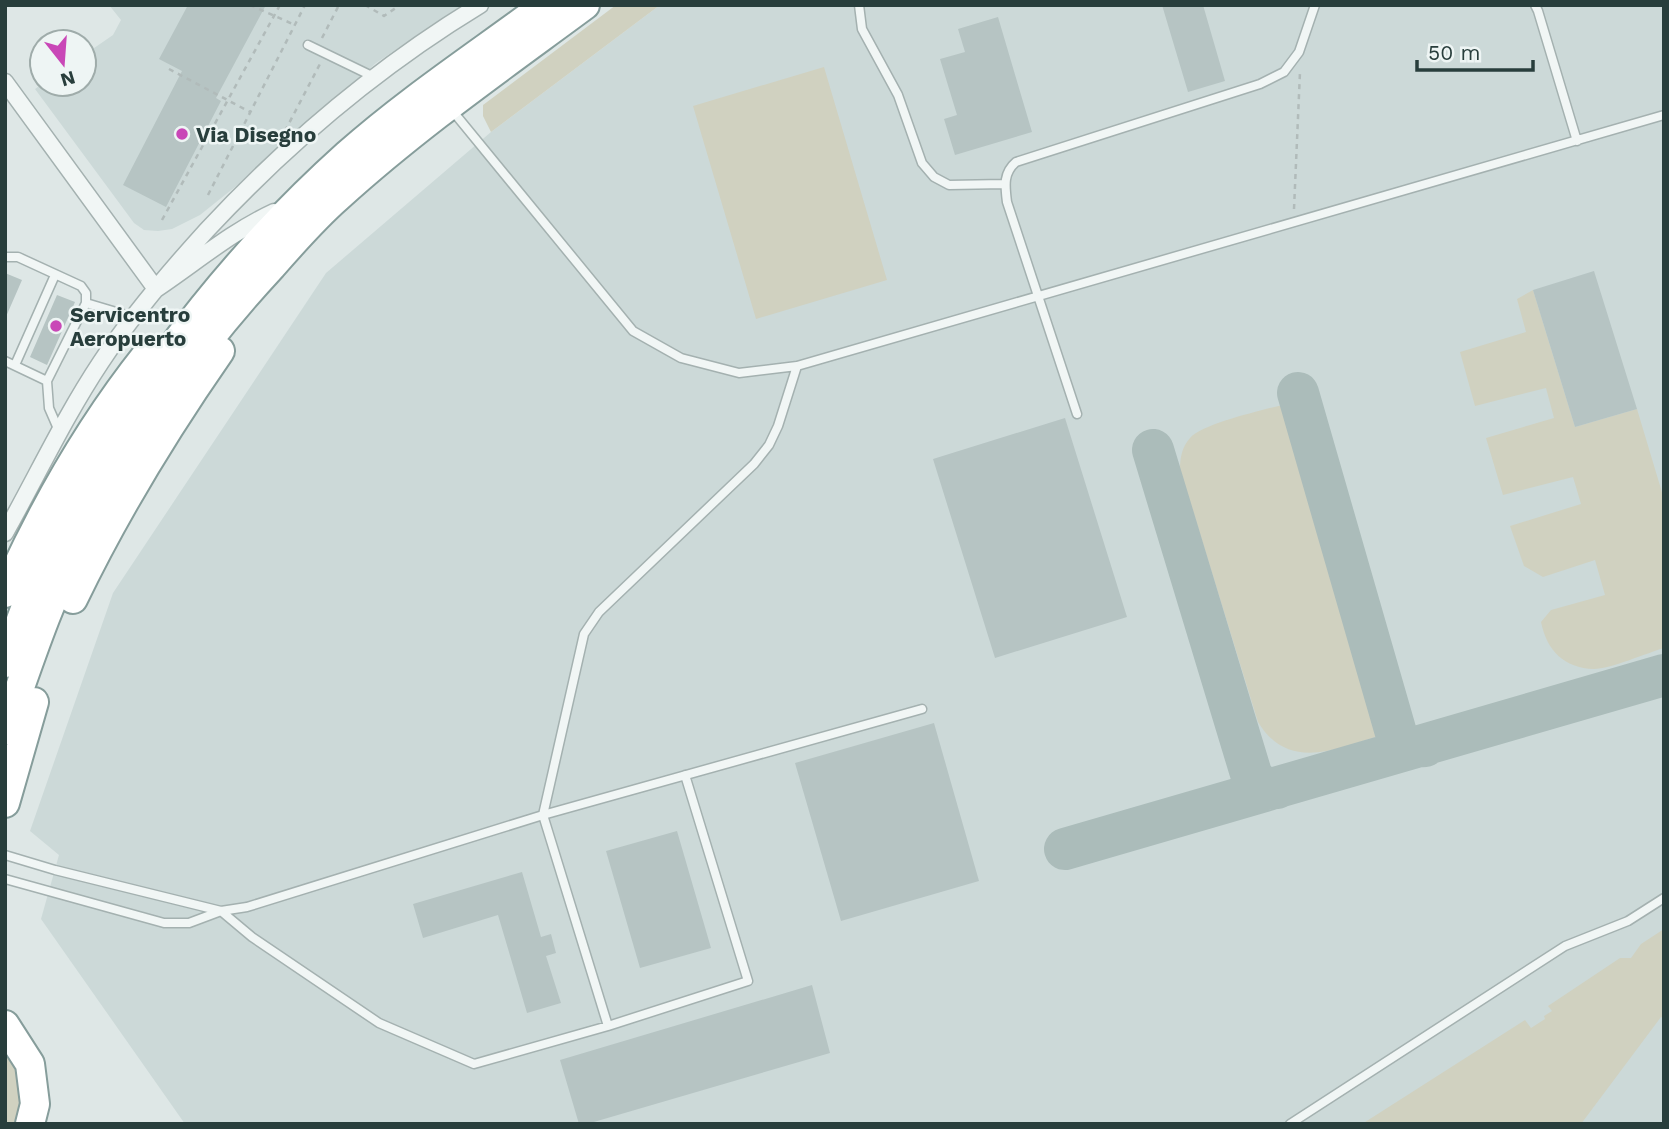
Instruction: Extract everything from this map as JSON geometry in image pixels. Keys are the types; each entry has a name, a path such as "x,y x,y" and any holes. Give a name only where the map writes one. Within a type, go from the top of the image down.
{"highway":[{"path":"5,663 36,583 97,462 153,374 224,281 304,196 348,155 412,102 545,5"},
{"path":"5,730 57,590 108,487 169,389 237,303 335,199 373,165 585,5"},
{"path":"5,593 24,549 71,460 114,396 217,271 274,212 304,196"},
{"path":"5,803 43,675 63,622 93,558 124,499 173,421 251,307 259,279"},
{"path":"6,1028 30,1064 36,1116"}],"street":[{"path":"5,533 59,431 100,363 132,317 156,289 248,187 300,138 373,77 436,32 480,5"},
{"path":"5,82 156,289"},
{"path":"156,289 245,226 274,212"}],"lane":[{"path":"859,5 862,29 898,95 922,163 934,177 948,185 1004,184"},
{"path":"1077,414 1007,202 1004,184 1009,168 1016,162 1260,84 1284,72 1299,52 1315,5"},
{"path":"1537,7 1577,141"},
{"path":"308,45 373,77"},
{"path":"449,106 633,331 681,358 739,373 797,366 1664,115"},
{"path":"5,257 18,257 81,286 86,293 86,303 47,381 49,408 59,431"},
{"path":"15,365 55,275"},
{"path":"86,303 132,317"},
{"path":"5,361 47,381"},
{"path":"608,1026 543,815 584,634 599,612 754,464 769,445 778,426 797,366"},
{"path":"5,879 164,923 189,923 220,911 247,907 543,815 922,709"},
{"path":"5,855 220,911 252,937 379,1023 474,1064 608,1026 748,981 685,775"},
{"path":"1290,1124 1565,946 1628,921 1664,898"}],"path":[{"path":"250,5 295,25"},
{"path":"162,220 280,5"},
{"path":"208,195 305,5"},
{"path":"322,38 339,5"},
{"path":"365,5 384,16 400,5"},
{"path":"279,141 321,62 317,59"},
{"path":"1293,60 1300,72 1294,221"},
{"path":"169,69 250,112"}],"shaded area":[{"name":"Via Disegno","path":"109,5 462,5 376,63 245,179 200,215 172,229 158,231 144,230 134,223 42,98 98,98 98,45 113,35 121,20"},
{"path":"660,5 1664,5 1664,1124 185,1124 41,919 59,855 30,831 113,593 326,273 491,132"}],"green space":[{"path":"616,5 660,5 491,132 483,116 483,105"},
{"path":"824,67 887,280 756,319 693,106"},
{"path":"1533,290 1575,427 1637,409 1664,499 1664,648 1601,668 1583,668 1558,656 1548,641 1541,622 1551,610 1605,595 1595,560 1543,577 1524,566 1510,526 1581,504 1573,477 1503,495 1486,438 1554,418 1546,388 1475,406 1460,352 1526,332 1517,299"},
{"path":"1286,404 1382,735 1348,746 1315,752 1299,752 1284,747 1270,738 1258,722 1180,469 1185,445 1197,432"},
{"path":"1664,929 1664,1019 1661,1017 1581,1124 1362,1124 1525,1020 1531,1028 1545,1019 1544,1016 1552,1011 1548,1006 1620,958 1631,958 1641,944"},
{"path":"5,1044 22,1082 18,1124 5,1124"}],"building":[{"path":"188,5 266,5 216,98 221,101 166,207 123,185 182,71 159,59"},
{"path":"1162,5 1203,5 1225,81 1188,92"},
{"path":"998,17 1032,132 955,155 944,119 957,115 940,59 965,52 958,29"},
{"path":"1594,271 1637,409 1575,427 1533,290"},
{"path":"5,273 22,280 5,319"},
{"path":"57,295 75,302 47,365 30,357"},
{"path":"1065,418 1127,617 995,658 933,459"},
{"path":"934,723 979,881 841,921 795,763"},
{"path":"677,831 711,948 640,968 606,851"},
{"path":"522,872 541,937 551,934 556,953 546,956 561,1003 527,1013 498,915 423,938 413,904"},
{"path":"812,985 830,1053 587,1124 579,1124 560,1060"}],"taxiway":[{"path":"1298,393 1396,733 1401,741 1408,745 1425,746"},
{"path":"1153,450 1252,777 1264,789 1277,788"},
{"path":"1065,849 1664,675"}],"place":[{"name":"Via Disegno","path":"182,134"},
{"name":"Servicentro Aeropuerto","path":"56,326"}]}
